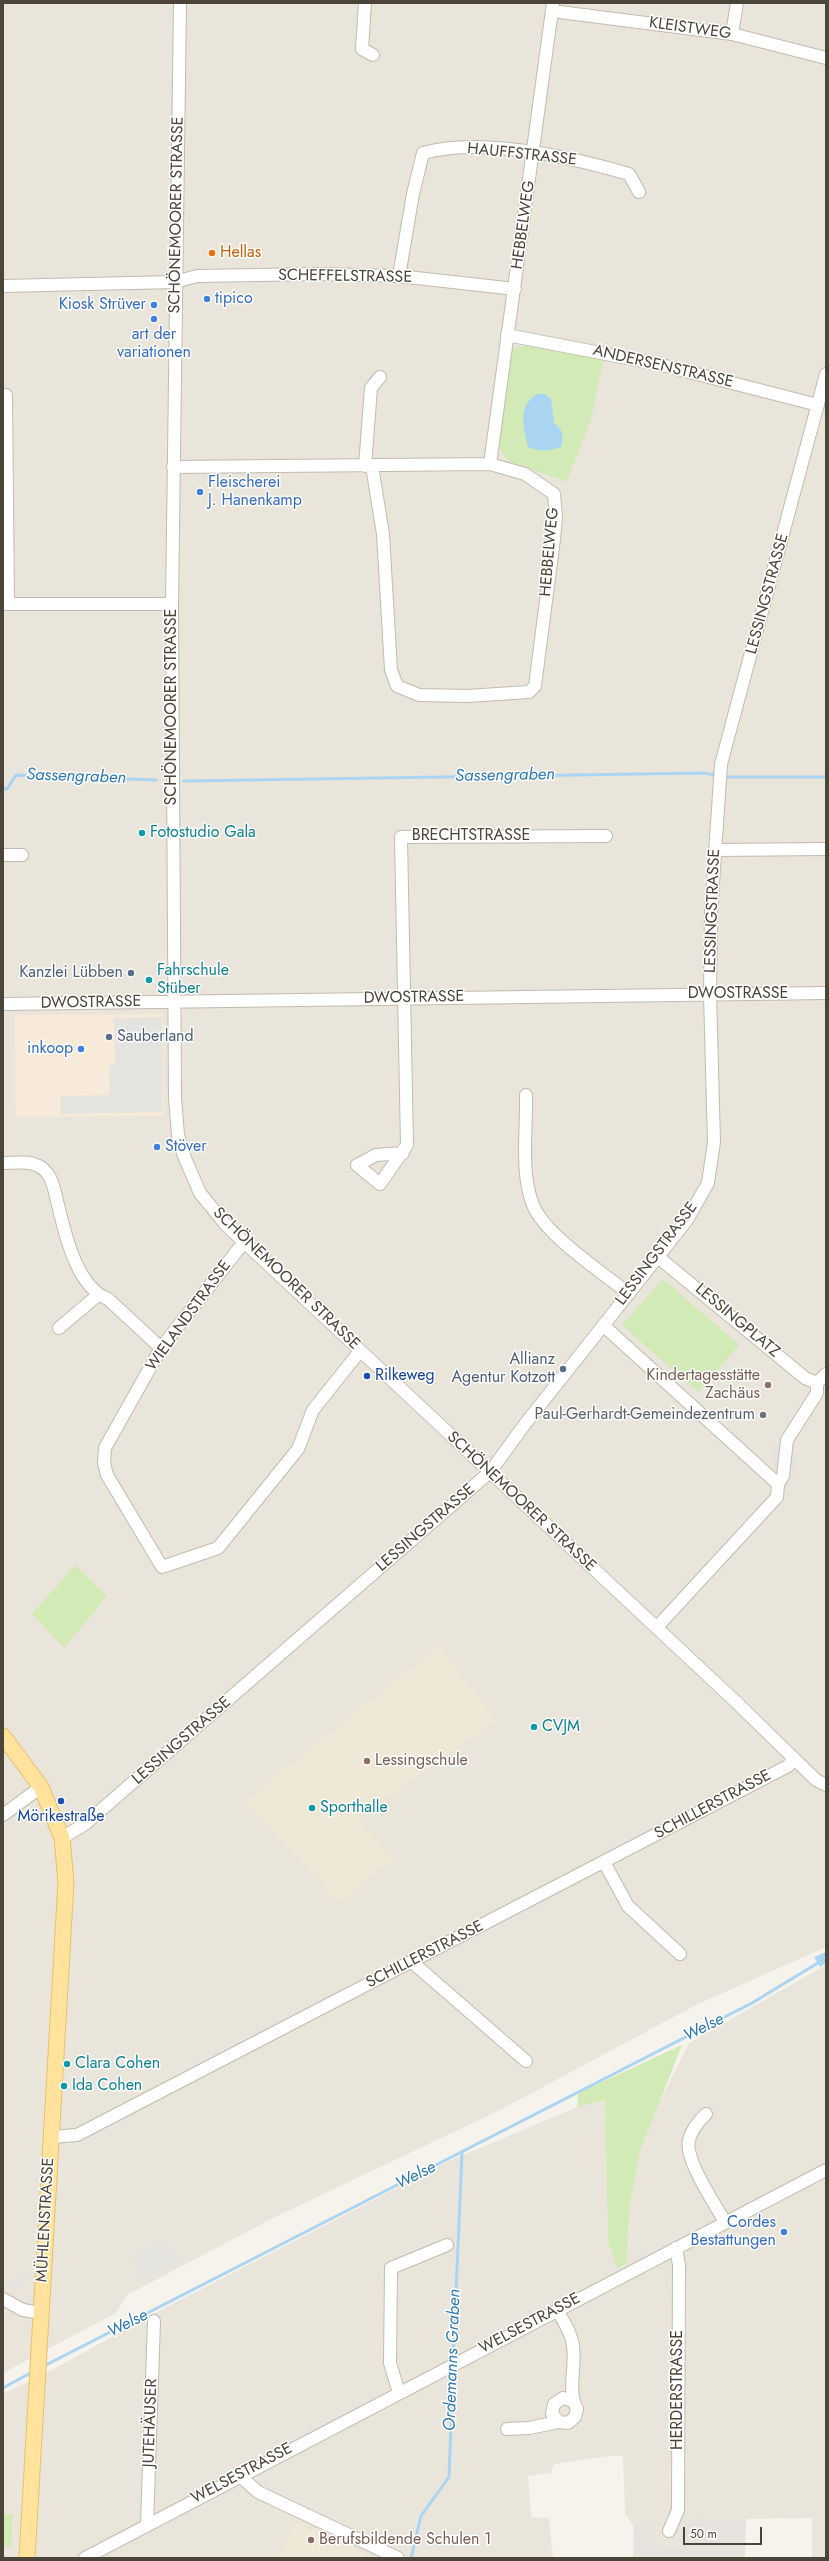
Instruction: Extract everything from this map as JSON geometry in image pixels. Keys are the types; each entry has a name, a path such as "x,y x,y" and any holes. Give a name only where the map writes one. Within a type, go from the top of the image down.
{"main road":[{"name":"MÜHLENSTRASSE","path":"3,1736 41,1787 62,1838 66,1882 27,2558"}],"street":[{"name":"SCHÖNEMOORER STRASSE","path":"180,3 175,282 172,604 176,1115 184,1156 200,1193 226,1225 656,1627 816,1780 826,1785"},
{"path":"364,3 362,49 373,55"},
{"path":"732,34 737,3"},
{"name":"KLEISTWEG","path":"552,7 732,34 826,58"},
{"name":"HEBBELWEG","path":"369,466 383,534 391,670 397,686 419,695 467,696 529,692 535,686 554,539 556,517 554,494 524,474 490,464 507,335 534,153 552,7"},
{"name":"HAUFFSTRASSE","path":"399,276 413,194 423,153 440,149 482,148 534,153 583,161 629,174 639,192"},
{"name":"SCHEFFELSTRASSE","path":"3,286 175,282 197,276 316,274 399,276 515,289"},
{"name":"ANDERSENSTRASSE","path":"507,335 658,364 818,405"},
{"name":"LESSINGSTRASSE","path":"62,1838 85,1824 490,1472 525,1424 687,1220 708,1182 714,1142 710,994 711,913 721,764 826,374"},
{"path":"369,466 371,388 380,377"},
{"path":"6,395 6,604 172,604"},
{"path":"173,467 490,464"},
{"name":"BRECHTSTRASSE","path":"405,999 401,837 606,836"},
{"path":"716,850 826,849"},
{"path":"3,855 22,855"},
{"name":"DWOSTRASSE","path":"3,1004 826,993"},
{"path":"403,1153 407,1145 405,999"},
{"path":"526,1096 527,1176 533,1205 545,1226 629,1294"},
{"path":"3,1163 27,1163 41,1167 51,1178 63,1226 81,1272 98,1295 108,1299 161,1348"},
{"name":"WIELANDSTRASSE","path":"244,1242 161,1348 105,1448 104,1463 107,1474 162,1567 218,1548 298,1449 313,1410 360,1351"},
{"name":"LESSINGPLATZ","path":"658,1257 805,1378 822,1379"},
{"path":"60,1328 98,1295"},
{"path":"604,1326 778,1484"},
{"path":"656,1627 777,1497 778,1484 783,1476 787,1440 817,1393 822,1379"},
{"name":"SCHILLERSTRASSE","path":"52,2137 77,2136 788,1766 794,1759"},
{"path":"3,1815 41,1787"},
{"path":"604,1862 628,1906 680,1954"},
{"path":"412,1962 526,2062"},
{"path":"706,2114 696,2125 688,2140 690,2156 725,2222"},
{"name":"WELSESTRASSE","path":"85,2558 239,2475 447,2369 826,2170"},
{"path":"399,2393 390,2363 391,2268 446,2245"},
{"name":"HERDERSTRASSE","path":"669,2531 678,2510 679,2265 676,2248"},
{"path":"3,2299 23,2310 41,2313"},
{"path":"507,2429 529,2428 559,2422 568,2423 575,2418 577,2409 573,2401 575,2362 572,2340 557,2310"},
{"name":"JUTEHÄUSER","path":"147,2525 154,2321"},
{"path":"559,2422 552,2414 554,2404 563,2398 573,2401"},
{"path":"239,2475 258,2492 398,2558"}],"shaded area":[{"path":"3,3 826,3 826,1947 696,2005 500,2110 275,2217 127,2295 116,2313 3,2373"},
{"path":"163,1014 164,1116 16,1117 15,1015"},
{"path":"162,1017 163,1112 61,1114 61,1096 110,1095 109,1065 115,1065 114,1018"},
{"path":"773,1444 782,1450 780,1470 771,1462"},
{"path":"798,1453 795,1477 786,1479 789,1454"},
{"name":"Lessingschule","path":"439,1646 496,1721 357,1819 394,1857 340,1903 245,1801"},
{"path":"826,1965 826,2558 812,2558 812,2518 683,2520 681,2546 654,2545 639,2522 634,2527 625,2514 623,2456 610,2456 554,2464 551,2473 528,2476 531,2517 549,2518 553,2558 3,2558 3,2394 50,2371 155,2313 449,2161 577,2107 605,2100 608,2242 626,2264 630,2205 640,2151 655,2111 689,2043"},
{"path":"162,2242 181,2259 143,2278 132,2257"},
{"path":"26,2269 25,2282 15,2291 9,2284"},
{"path":"746,2519 745,2558 633,2558 634,2527 638,2522 654,2521 654,2545 681,2546 683,2520"},
{"name":"Berufsbildende Schulen 1","path":"295,2522 374,2558 278,2558"}],"green space":[{"path":"520,346 550,347 604,358 591,419 567,482 508,461 499,448 512,350"},
{"path":"663,1279 739,1345 698,1392 622,1325"},
{"path":"75,1565 107,1596 64,1648 32,1614"},
{"path":"682,2045 640,2151 630,2205 626,2264 617,2268 608,2242 605,2100 577,2107 578,2093"},
{"path":"3,2514 13,2514 11,2547 3,2545"}],"water":[{"path":"537,394 545,394 551,399 554,423 562,434 561,447 536,450 528,447 524,425 524,411 531,399"},
{"path":"826,1952 826,1963 820,1967 814,1957"}],"waterway":[{"name":"Sassengraben","path":"184,781 703,773 716,775"},
{"name":"Sassengraben","path":"3,789 7,789 16,775 156,780"},
{"name":"Sassengraben","path":"724,777 826,777"},
{"name":"Welse","path":"42,2367 752,2003 826,1958"},
{"name":"Ordemanns Graben","path":"453,2362 462,2153"},
{"name":"Ordemanns Graben","path":"411,2558 421,2516 449,2477 453,2370"},
{"name":"Welse","path":"3,2388 34,2371"}],"place":[{"name":"Hellas","path":"212,253"},
{"name":"tipico","path":"207,299"},
{"name":"Kiosk Strüver","path":"154,305"},
{"name":"art der variationen","path":"154,319"},
{"name":"Fleischerei J. Hanenkamp","path":"200,492"},
{"name":"Fotostudio Gala","path":"142,833"},
{"name":"Kanzlei Lübben","path":"131,973"},
{"name":"Fahrschule Stüber","path":"149,980"},
{"name":"Sauberland","path":"109,1037"},
{"name":"inkoop","path":"81,1049"},
{"name":"Stöver","path":"157,1147"},
{"name":"Allianz Agentur Kotzott","path":"563,1369"},
{"name":"Rilkeweg","path":"367,1376"},
{"name":"Kindertagesstätte Zachäus","path":"768,1385"},
{"name":"Paul-Gerhardt-Gemeindezentrum","path":"763,1415"},
{"name":"CVJM","path":"534,1727"},
{"name":"Lessingschule","path":"367,1761"},
{"name":"Mörikestraße","path":"61,1801"},
{"name":"Sporthalle","path":"312,1808"},
{"name":"Clara Cohen","path":"67,2064"},
{"name":"Ida Cohen","path":"64,2086"},
{"name":"Cordes Bestattungen","path":"784,2232"},
{"name":"Berufsbildende Schulen 1","path":"311,2540"}]}
